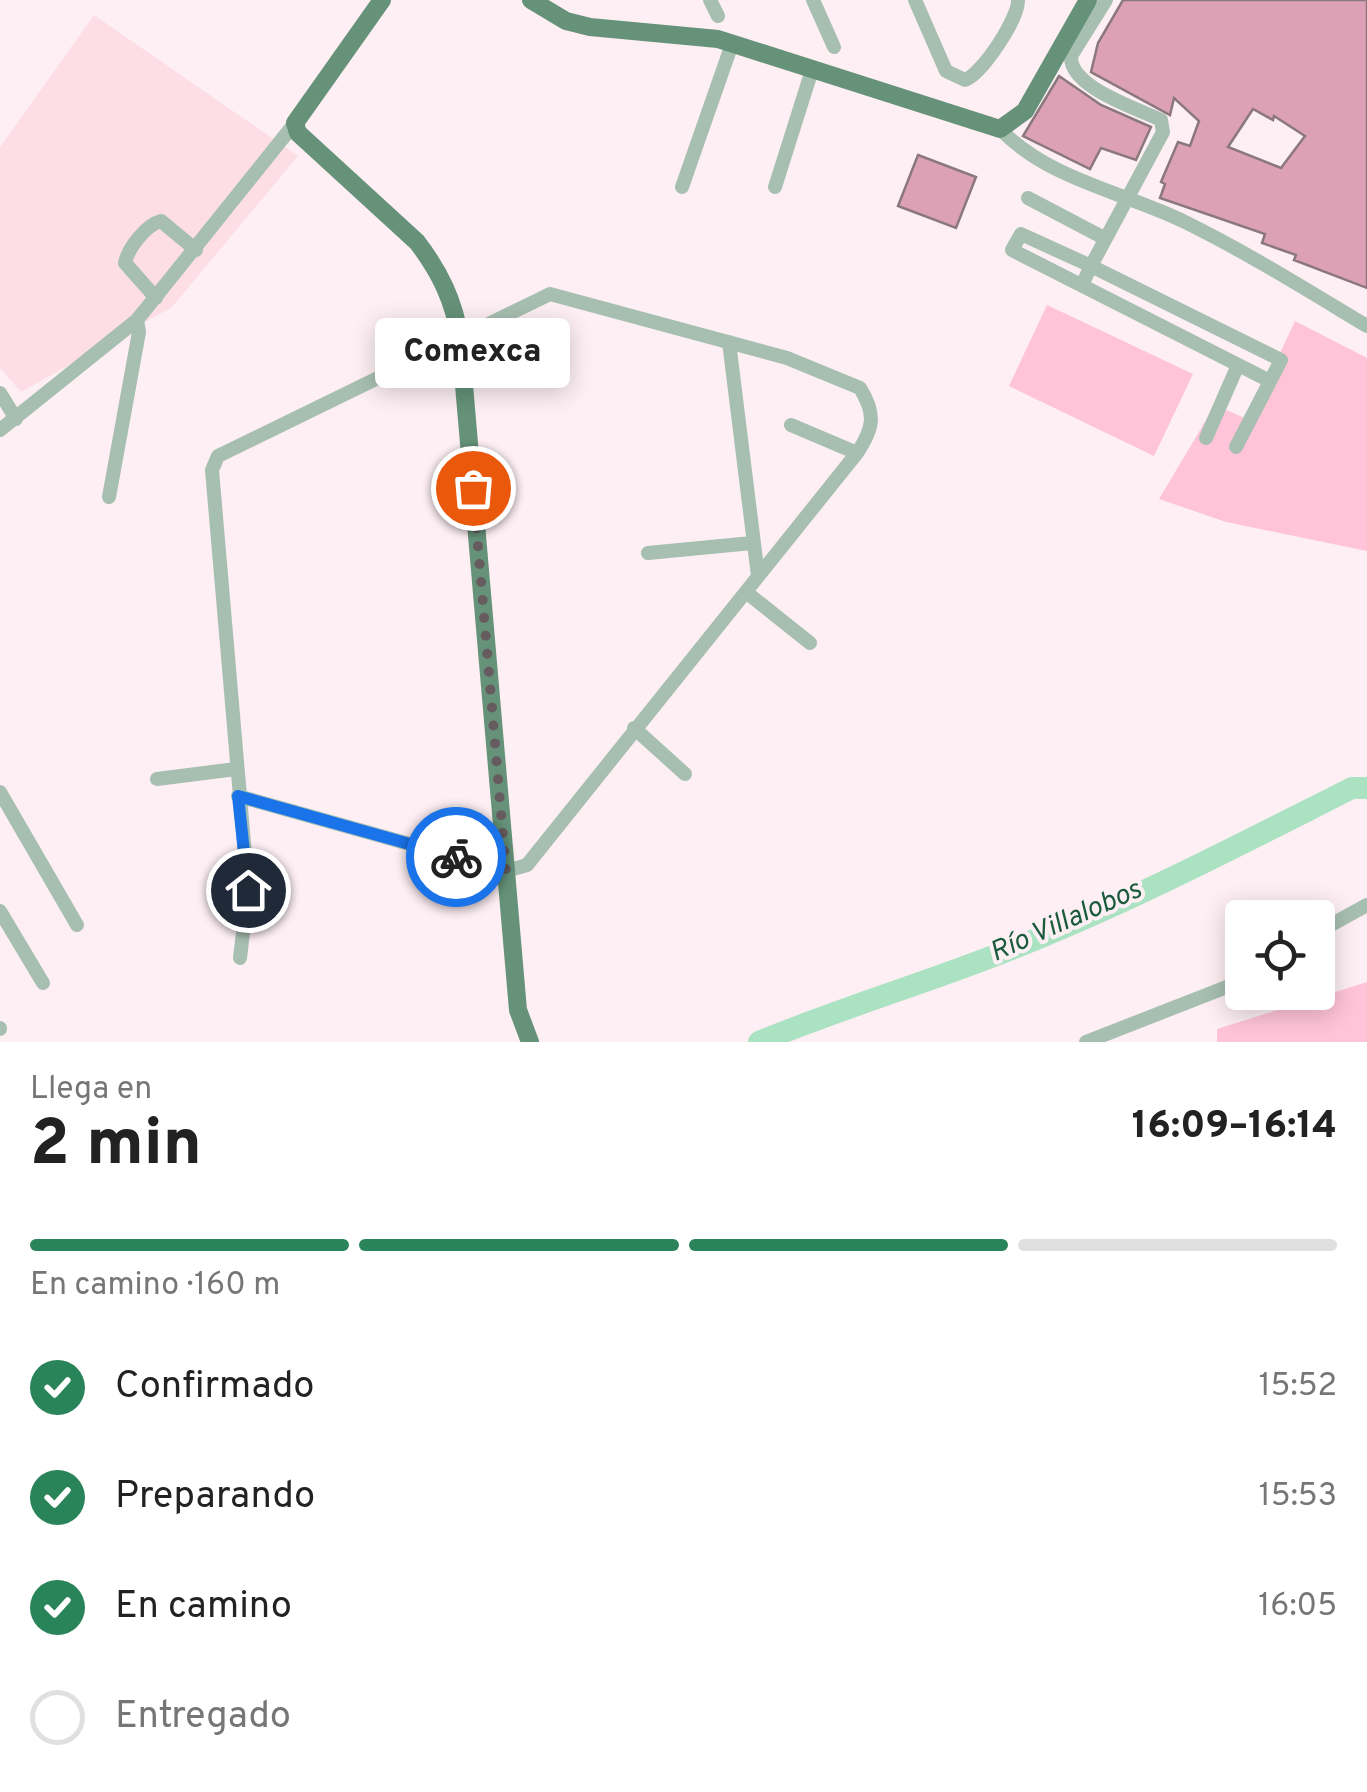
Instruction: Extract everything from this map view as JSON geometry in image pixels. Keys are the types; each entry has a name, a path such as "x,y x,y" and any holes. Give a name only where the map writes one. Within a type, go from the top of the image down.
{"main road":[{"path":"382,0 295,123 298,133 417,242 432,262 454,307 460,339 518,1010 530,1042"},
{"path":"531,0 566,21 732,44 1000,129 1025,111 1088,0"}],"street":[{"path":"710,0 718,16"},
{"path":"813,0 834,47"},
{"path":"915,0 946,71 965,80 980,69 1017,13 1018,0"},
{"path":"1082,286 1164,124 1082,82 1071,66 1072,56 1106,0"},
{"path":"682,187 732,44"},
{"path":"775,187 812,70"},
{"path":"0,430 138,320 295,123"},
{"path":"1000,129 1018,149 1124,200 1180,220 1367,326"},
{"path":"1028,198 1104,238"},
{"path":"156,298 125,263 150,226 161,221 196,250"},
{"path":"1236,448 1281,360 1021,234 1012,246 1014,252 1270,381"},
{"path":"238,796 506,871 527,865 870,435 874,416 860,388 787,358 550,294 218,456 213,463 238,796 248,890 240,958"},
{"path":"109,498 138,320"},
{"path":"1196,344 1205,324"},
{"path":"729,342 758,576"},
{"path":"1206,438 1238,365"},
{"path":"0,393 16,419"},
{"path":"791,425 857,453"},
{"path":"648,553 752,543"},
{"path":"746,592 810,643"},
{"path":"634,728 685,774"},
{"path":"158,780 236,768"},
{"path":"0,792 77,925"},
{"path":"1335,923 1367,905"},
{"path":"0,910 44,983"},
{"path":"1086,1042 1225,988"}],"shaded area":[{"path":"94,15 298,156 172,307 21,392 0,368 0,147"},
{"path":"1047,305 1193,374 1154,456 1009,386"},
{"path":"1295,321 1367,358 1367,551 1226,522 1159,499 1215,405 1249,420"},
{"path":"1367,982 1367,1042 1217,1042 1217,1029 1278,1010 1335,1010 1335,992"}],"building":[{"path":"1123,0 1367,0 1367,288 1294,260 1296,255 1262,243 1265,234 1160,198 1165,184 1161,182 1178,142 1190,146 1199,121 1174,98 1170,115 1091,72 1098,43","holes":["1253,109 1273,120 1274,116 1305,136 1281,168 1228,147"]},
{"path":"1059,76 1101,105 1151,127 1136,160 1101,148 1090,169 1023,136"},
{"path":"918,155 976,177 956,228 898,206"}],"waterway":[{"name":"Río Villalobos","path":"759,1042 1053,932 1352,788 1367,788"}],"way so far":[{"path":"456,857 506,871 473,488"}],"place":[{"name":"Comexca","path":"473,488"}],"route":[{"path":"248,890 238,796 456,857"}]}
